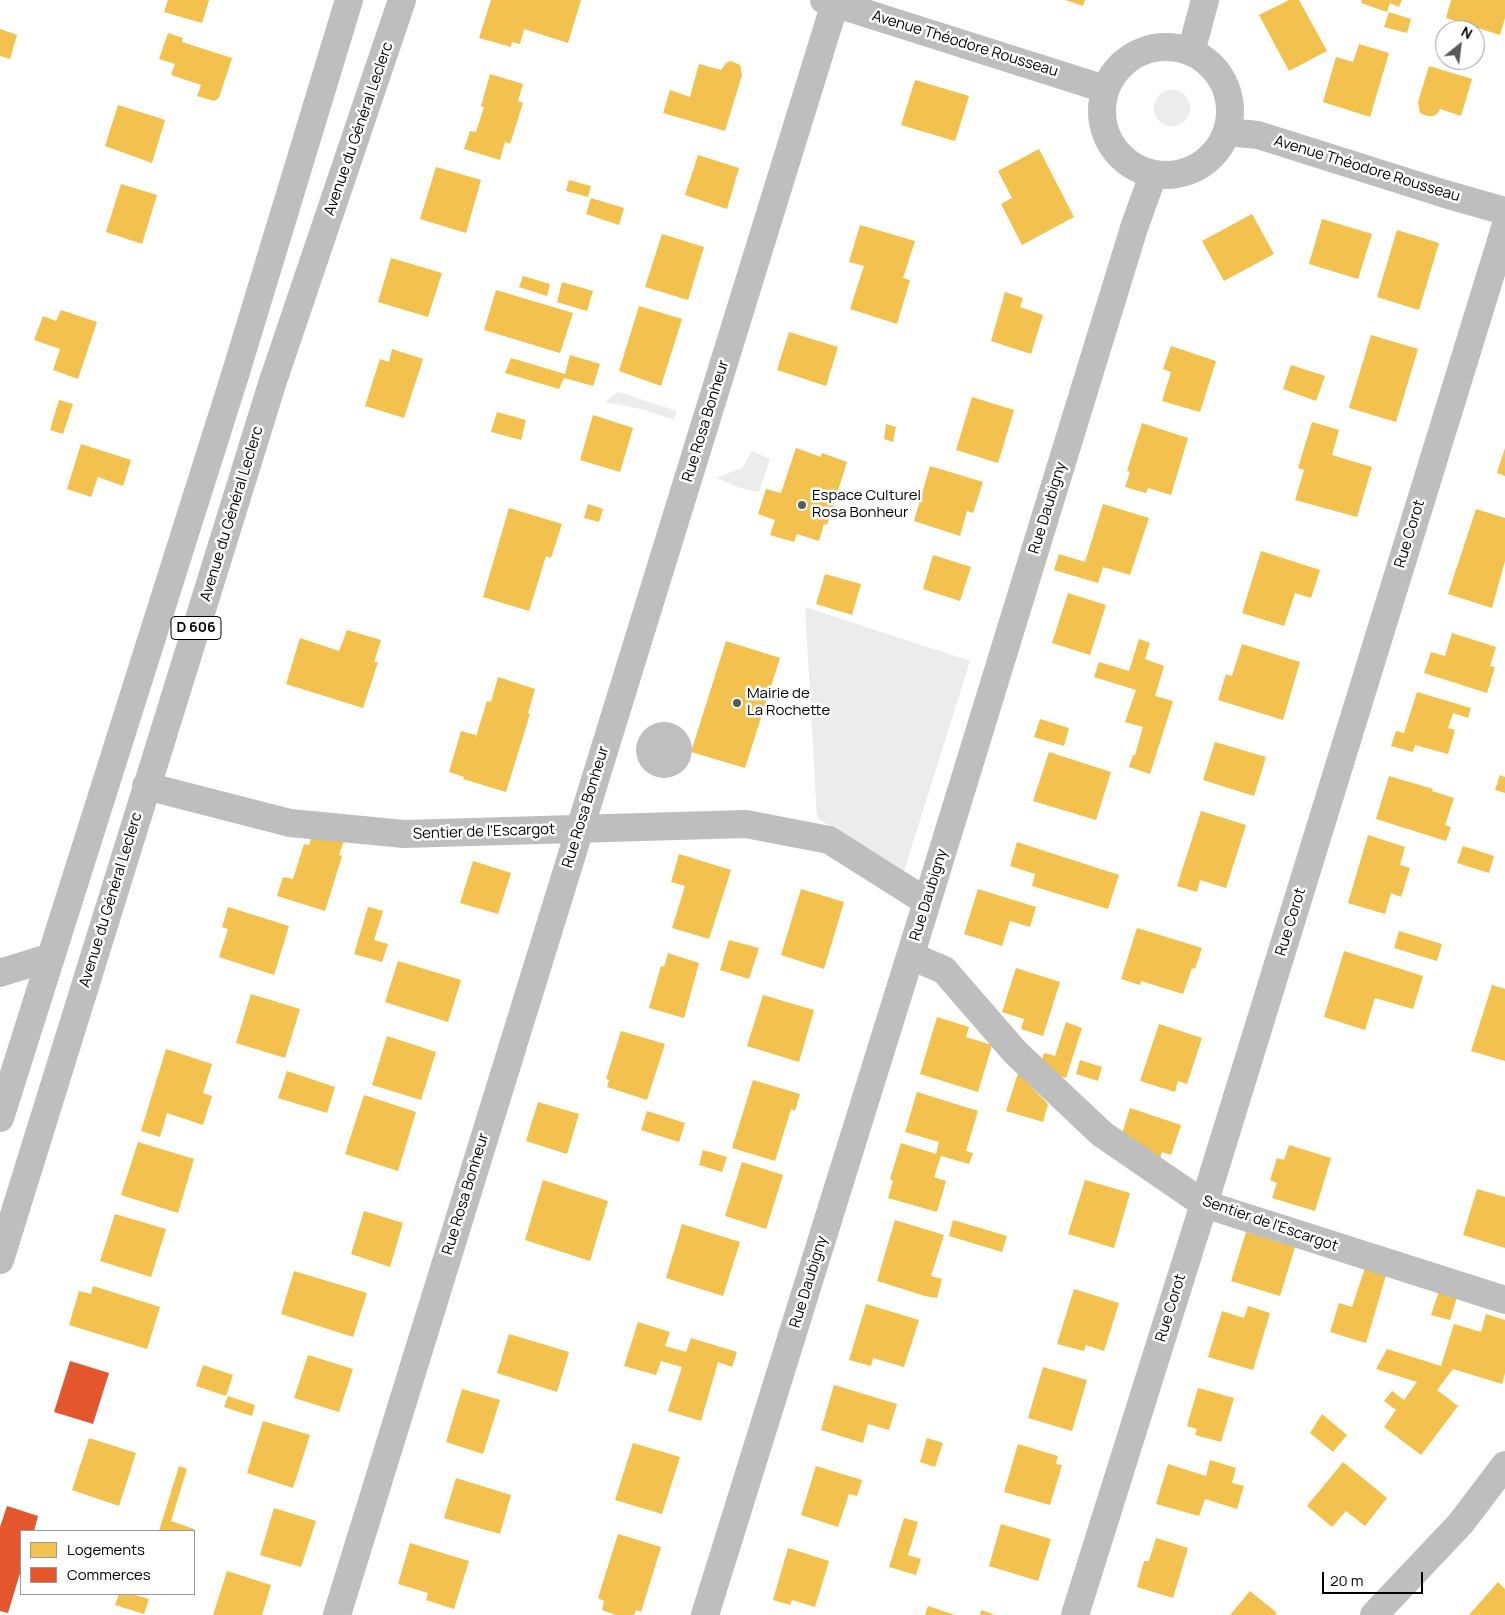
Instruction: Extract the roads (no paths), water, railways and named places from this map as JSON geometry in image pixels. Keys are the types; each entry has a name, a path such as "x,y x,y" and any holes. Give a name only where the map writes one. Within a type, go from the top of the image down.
{"street":[{"name":"D 606","path":"0,1118 236,372 349,0"},
{"name":"Avenue du Général Leclerc","path":"0,1260 272,384 402,0"},
{"path":"1192,52 1206,0"},
{"name":"Avenue Théodore Rousseau","path":"831,1 1105,89"},
{"name":"Rue Rosa Bonheur","path":"337,1615 831,1"},
{"path":"1171,47 1192,52 1208,62 1221,76 1228,94 1231,113 1227,132 1219,149 1206,162 1181,174 1172,176 1153,175 1133,166 1116,152 1105,133 1101,111 1105,89 1116,71 1131,57 1150,48 1171,47"},
{"name":"Avenue Théodore Rousseau","path":"1227,132 1258,135 1505,211"},
{"name":"Rue Daubigny","path":"705,1615 911,956 1134,228 1153,175"},
{"name":"Rue Corot","path":"1075,1615 1204,1204 1505,228"},
{"name":"Sentier de l'Escargot","path":"146,786 290,823 404,834 746,824 829,840 927,902"},
{"name":"Sentier de l'Escargot","path":"911,956 944,970 1015,1052 1102,1134 1204,1204 1505,1300"},
{"path":"0,973 51,957"},
{"path":"1374,1615 1461,1522 1505,1466"}],"place":[{"name":"Espace Culturel Rosa Bonheur","path":"802,505"},
{"name":"Mairie de La Rochette","path":"737,703"}]}
